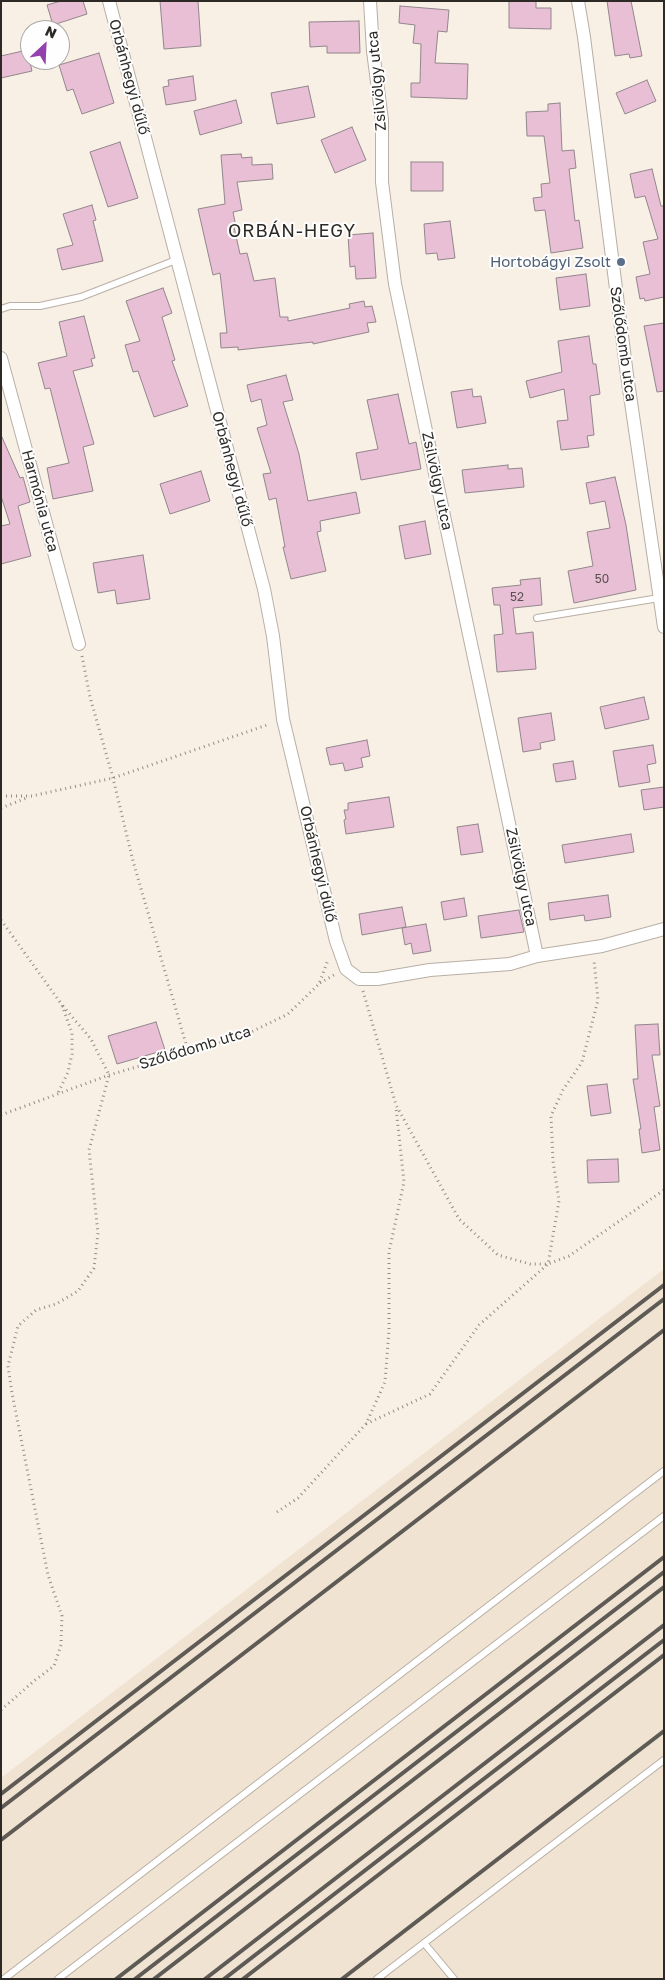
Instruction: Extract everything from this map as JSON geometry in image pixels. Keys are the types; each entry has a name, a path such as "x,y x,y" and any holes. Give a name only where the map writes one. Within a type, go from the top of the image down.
{"street":[{"name":"Orbánhegyi dűlő","path":"109,1 264,589 273,636 283,719 336,940"},
{"name":"Zsilvölgy utca","path":"370,1 382,120 382,182 395,284 537,956"},
{"name":"Szőlődomb utca","path":"578,1 627,375 664,627"},
{"name":"Harmónia utca","path":"1,358 80,644"},
{"path":"336,940 346,969 360,979 377,979 430,970 510,964 537,956 592,948 664,929"}],"lane":[{"path":"1,310 10,306 40,306 82,297 176,260"},
{"path":"536,618 660,598"},
{"path":"4,1979 664,1471"},
{"path":"58,1979 664,1516"},
{"path":"377,1979 664,1760"},
{"path":"424,1943 454,1979"}],"path":[{"path":"80,644 90,697 113,778 133,861 188,1051"},
{"path":"1,808 32,796 113,778 283,719"},
{"path":"1,796 32,796"},
{"path":"1,920 62,1005 91,1039 109,1075 89,1150 98,1233 94,1268 78,1291 56,1304 36,1310 18,1326 8,1366 48,1575 62,1616 62,1646 54,1666 1,1710"},
{"name":"Szőlődomb utca","path":"1,1115 109,1075 245,1035 288,1014 319,984 336,940"},
{"path":"548,1264 559,1201 553,1160 551,1116 563,1090 582,1062 598,1000 592,948"},
{"path":"277,1512 298,1498 366,1424 384,1382 389,1330 388,1252 404,1182 396,1105 360,979"},
{"path":"58,1095 68,1072 72,1054 72,1033 62,1005"},
{"path":"396,1105 459,1219 498,1255 530,1264 548,1264"},
{"path":"366,1424 430,1394 479,1325 548,1264 569,1256 664,1190"}],"shaded area":[{"path":"664,1269 664,1979 1,1979 1,1778"}],"building":[{"path":"61,1 83,1 87,14 68,20 52,20 47,5"},
{"path":"160,1 198,1 201,46 164,49"},
{"path":"509,1 536,1 536,8 551,8 551,29 509,28"},
{"path":"607,1 631,1 642,56 630,58 629,54 615,56"},
{"path":"400,6 449,10 447,32 438,31 435,63 468,64 467,99 411,97 411,83 420,83 421,44 413,43 415,25 399,23"},
{"path":"359,21 360,53 327,53 327,46 310,47 309,22"},
{"path":"20,52 20,70 32,71 1,78 1,56"},
{"path":"99,53 114,103 82,114 73,89 67,91 61,70 70,70 70,62"},
{"path":"193,76 196,100 166,105 163,87 169,86 168,80"},
{"path":"647,80 656,101 625,114 616,93"},
{"path":"308,86 315,117 277,124 271,93"},
{"path":"236,100 242,123 200,135 194,111"},
{"path":"560,103 562,151 574,150 576,168 569,169 575,221 579,220 583,248 551,253 545,210 535,211 533,198 542,197 541,184 550,183 544,136 527,136 526,112 548,111 548,104"},
{"path":"352,127 366,160 335,173 321,140"},
{"path":"120,142 138,198 108,207 90,152"},
{"path":"241,154 242,158 252,157 252,165 272,164 273,179 237,182 242,210 233,212 236,227 234,227 240,254 247,253 254,281 275,278 280,317 288,317 288,321 350,308 349,304 364,301 365,307 372,306 376,322 367,323 369,332 313,344 313,342 238,350 238,347 221,348 220,333 227,333 220,273 213,275 198,209 225,204 221,155"},
{"path":"411,162 443,162 443,191 411,191"},
{"path":"652,169 661,206 664,206 664,297 645,301 644,298 640,299 636,277 650,274 643,242 658,239 645,196 635,198 630,174"},
{"path":"92,205 96,220 93,221 103,261 62,270 57,249 73,245 63,214"},
{"path":"450,221 455,258 438,260 437,253 426,254 424,224"},
{"path":"373,233 376,278 356,279 355,266 350,267 348,235"},
{"path":"586,274 590,306 560,310 556,278"},
{"path":"163,288 172,313 162,317 175,360 172,361 188,406 154,417 138,371 133,372 125,345 140,341 126,301"},
{"path":"84,316 95,358 91,359 93,366 73,371 94,444 83,447 93,491 53,499 47,468 69,463 50,388 45,389 38,363 67,356 59,322"},
{"path":"664,323 664,391 657,392 644,326"},
{"path":"589,336 593,364 596,364 600,394 590,396 594,435 587,436 589,447 561,450 557,421 568,420 564,389 530,398 526,381 562,372 558,341"},
{"path":"286,375 293,400 283,402 299,454 308,501 356,492 360,513 320,521 321,531 317,532 326,571 291,579 283,547 285,547 276,498 269,500 263,474 271,473 257,428 267,425 261,399 251,402 247,385"},
{"path":"472,389 473,397 481,396 486,423 457,428 451,392"},
{"path":"398,394 409,444 416,442 421,469 361,480 356,453 378,449 367,400"},
{"path":"1,435 20,478 23,477 30,502 18,506 31,556 1,564 1,526 10,524 1,496"},
{"path":"508,465 508,469 522,468 524,487 465,493 462,470"},
{"path":"201,471 210,501 170,514 160,484"},
{"path":"615,477 626,525 636,590 574,603 568,571 593,566 587,532 610,528 605,501 590,504 586,483"},
{"path":"425,521 431,554 405,559 399,526"},
{"path":"143,555 150,599 117,604 115,590 98,593 93,563"},
{"path":"540,578 542,605 513,608 516,634 533,632 536,669 497,672 494,635 503,634 500,605 494,605 492,588 521,585 520,580"},
{"path":"644,697 649,719 605,729 600,707"},
{"path":"551,713 555,740 540,743 541,749 523,752 518,718"},
{"path":"367,740 370,756 361,758 363,767 345,771 343,763 330,765 326,748"},
{"path":"653,745 656,763 647,765 650,782 619,787 613,751"},
{"path":"573,761 576,779 556,782 553,764"},
{"path":"664,787 664,807 644,810 641,790"},
{"path":"389,797 394,827 346,834 344,810 348,810 348,803"},
{"path":"478,824 483,852 461,855 457,827"},
{"path":"631,834 634,852 565,863 562,845"},
{"path":"608,895 611,917 585,921 584,915 550,920 548,903"},
{"path":"464,898 467,916 444,920 441,902"},
{"path":"402,907 406,927 362,935 359,914"},
{"path":"519,910 524,932 481,938 478,916"},
{"path":"426,924 431,951 413,954 411,943 405,945 402,928"},
{"path":"156,1022 165,1050 117,1064 108,1036"},
{"path":"658,1024 660,1055 652,1055 660,1106 654,1107 660,1150 642,1153 639,1129 641,1129 633,1079 638,1079 635,1025"},
{"path":"607,1084 611,1113 591,1116 587,1086"},
{"path":"618,1159 619,1182 588,1183 587,1160"}],"railway":[{"path":"1,1794 664,1285"},
{"path":"1,1808 664,1299"},
{"path":"1,1840 664,1330"},
{"path":"116,1979 664,1557"},
{"path":"135,1979 664,1572"},
{"path":"154,1979 664,1587"},
{"path":"205,1979 664,1625"},
{"path":"224,1979 664,1640"},
{"path":"243,1979 664,1655"},
{"path":"342,1979 664,1731"}],"place":[{"name":"Hortobágyi Zsolt","path":"621,262"}],"district":[{"name":"ORBÁN-HEGY","path":"292,231"}]}
